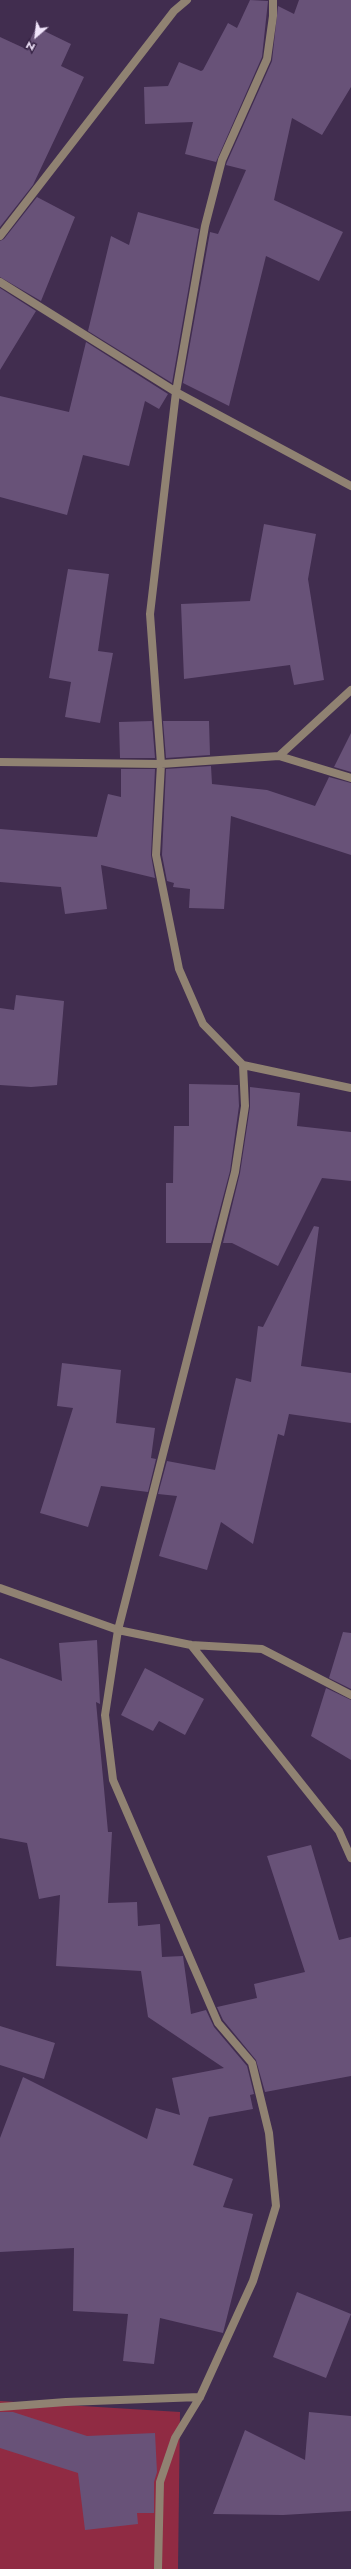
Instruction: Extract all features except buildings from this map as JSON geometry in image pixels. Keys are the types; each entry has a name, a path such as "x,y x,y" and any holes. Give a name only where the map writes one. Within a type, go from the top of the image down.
{"street":[{"path":"0,236 174,11 187,0"},
{"path":"273,0 273,16 267,59 222,160 205,226 176,392 150,614 161,764 156,855 179,969 203,1024 243,1065 351,1088"},
{"path":"0,282 176,392 351,486"},
{"path":"279,756 351,690"},
{"path":"0,762 161,764 279,756 351,778"},
{"path":"158,2569 160,2482 175,2438 200,2397 253,2280 276,2206 269,2133 252,2062 218,2023 113,1780 105,1715 118,1630 236,1172 245,1106 243,1065"},
{"path":"0,1588 118,1630 191,1645 262,1648 351,1695"},
{"path":"191,1645 339,1831 351,1858"},
{"path":"0,2407 66,2402 200,2397"}],"shaded area":[{"path":"0,2401 180,2412 178,2569 0,2569"}]}
